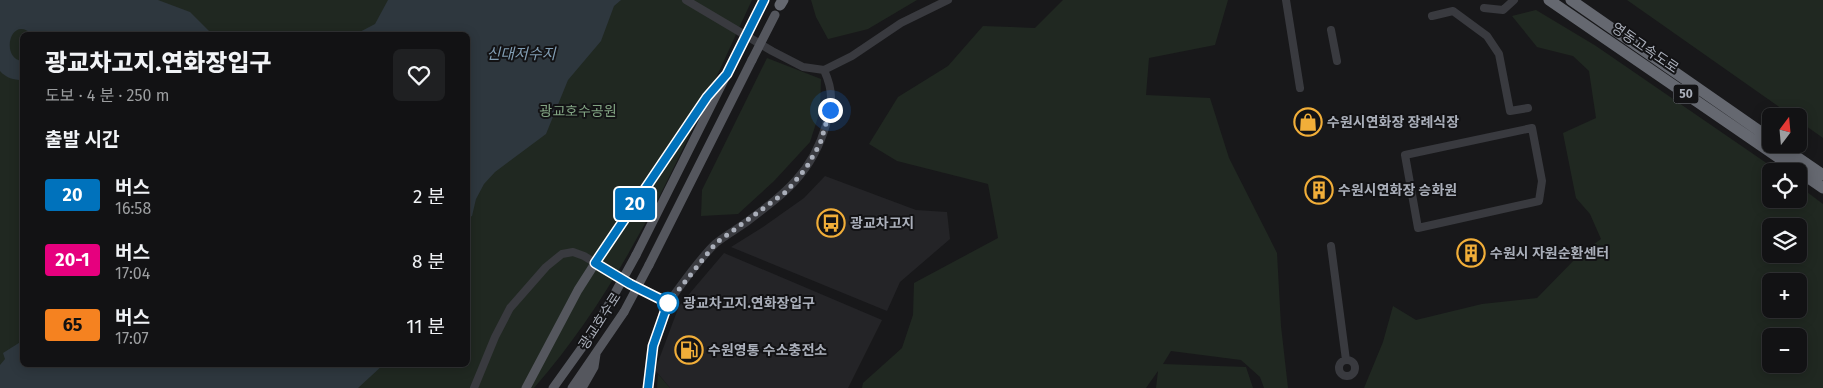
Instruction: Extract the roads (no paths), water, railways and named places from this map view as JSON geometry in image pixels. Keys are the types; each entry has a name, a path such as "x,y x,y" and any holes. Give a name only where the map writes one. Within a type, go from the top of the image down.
{"highway":[{"name":"영동고속도로","path":"1549,0 1823,188"},
{"name":"영동고속도로","path":"1571,0 1762,133"},
{"path":"1791,153 1823,175"}],"main road":[{"name":"광교호수로","path":"552,388 586,342 636,255 762,4"},
{"name":"광교호수로","path":"572,388 624,312 781,5"},
{"path":"526,388 578,290 595,263 707,97 727,74"},
{"path":"648,388 653,346 668,303"},
{"path":"582,388 594,367 596,352"}],"street":[{"path":"686,0 772,52 803,67 824,70 852,56 901,23 948,0"},
{"path":"1286,0 1300,88"},
{"path":"1484,8 1503,10 1514,0"},
{"path":"1432,16 1453,11 1487,36 1499,54 1510,111 1528,108"},
{"path":"1331,30 1337,61"},
{"path":"474,388 495,337 510,308 546,266 562,254 573,252 584,256 630,284 668,303 716,243 787,191 806,168 820,144 830,110 831,86 824,70"},
{"path":"1532,128 1542,181 1538,201 1418,228 1405,155 1532,128"},
{"path":"1331,246 1346,360"}],"water":[{"path":"0,0 158,0 190,12 210,32 28,32 18,29 11,39 10,46 11,53 20,60 20,80 7,77 0,71"},
{"name":"신대저수지","path":"388,0 621,0 614,6 601,41 568,80 546,134 495,172 484,184 476,199 472,216 470,217 470,32 360,32 375,24"},
{"path":"20,342 20,367 381,367 358,388 0,388 0,365 5,359 3,353"}],"place":[{"name":"수원시연화장 장례식장","path":"1308,122"},
{"name":"수원시연화장 승화원","path":"1319,190"},
{"name":"광교차고지","path":"831,223"},
{"name":"수원시 자원순환센터","path":"1471,253"},
{"name":"광교차고지.연화장입구","path":"668,303"},
{"name":"수원영통 수소충전소","path":"689,350"}],"park label":[{"name":"광교호수공원","path":"578,111"}]}
